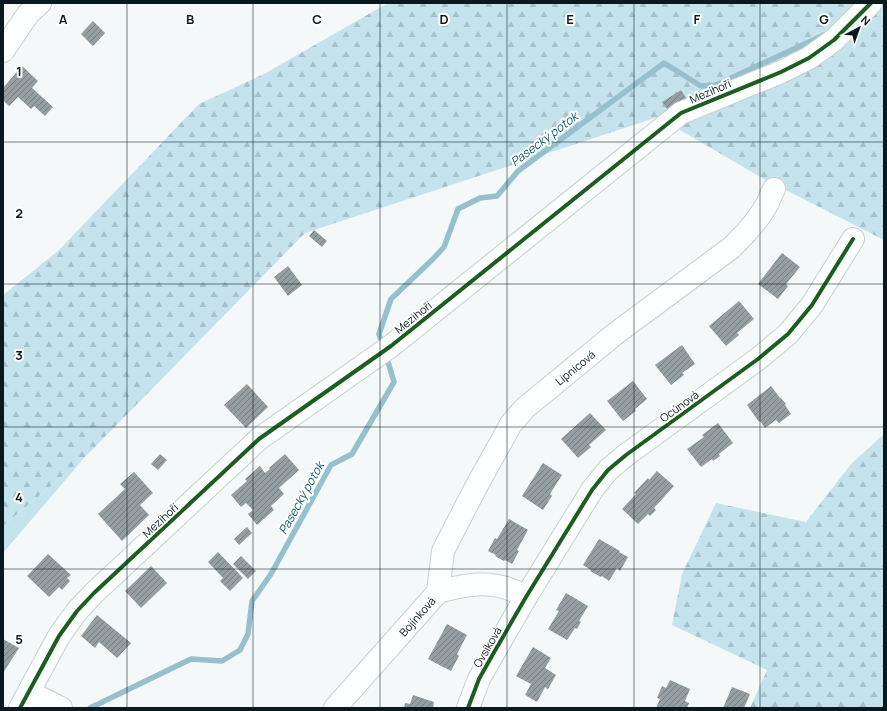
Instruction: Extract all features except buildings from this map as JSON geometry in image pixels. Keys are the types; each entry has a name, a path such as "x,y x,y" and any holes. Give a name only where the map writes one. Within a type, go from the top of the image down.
{"street":[{"path":"3,51 28,14 40,3"},
{"name":"Mezihoří","path":"25,700 59,636 76,611 259,439 384,351 681,113 781,72 809,58 834,40 871,3"},
{"name":"Lipnicová","path":"438,592 443,550 511,424 524,408 615,334 732,248 758,218 774,189"},
{"name":"Ocúnová","path":"526,597 592,490 608,470 626,455 758,359 788,334 812,305 853,239"},
{"name":"Bojínková","path":"335,708 438,592 475,584 483,584 506,587 526,597"},
{"name":"Ovsíková","path":"468,708 479,679 526,597"},
{"path":"25,700 55,705"}],"green space":[{"path":"388,3 884,3 884,240 762,178 658,117 305,233 84,458 3,526 3,295 58,251 199,104 264,74"},
{"path":"884,434 884,708 750,708 767,670 672,625 682,574 716,503 806,522 851,464"},
{"path":"84,458 3,553 3,526"}],"waterway":[{"name":"Pasecký potok","path":"383,347 379,334 391,299 444,247 458,209 480,198 497,196 518,171 664,63 701,86 716,85 824,35"},
{"name":"Pasecký potok","path":"90,708 191,659 222,661 240,650 248,634 252,601 271,574 331,465 352,454 394,382 386,355"}],"cycle path":[{"path":"20,708 59,636 77,611 94,593 259,439 391,346 681,113 781,72 809,58 834,40 871,3"},
{"path":"468,708 479,679 526,597 592,490 608,470 626,455 758,359 788,334 812,305 853,239"}]}
